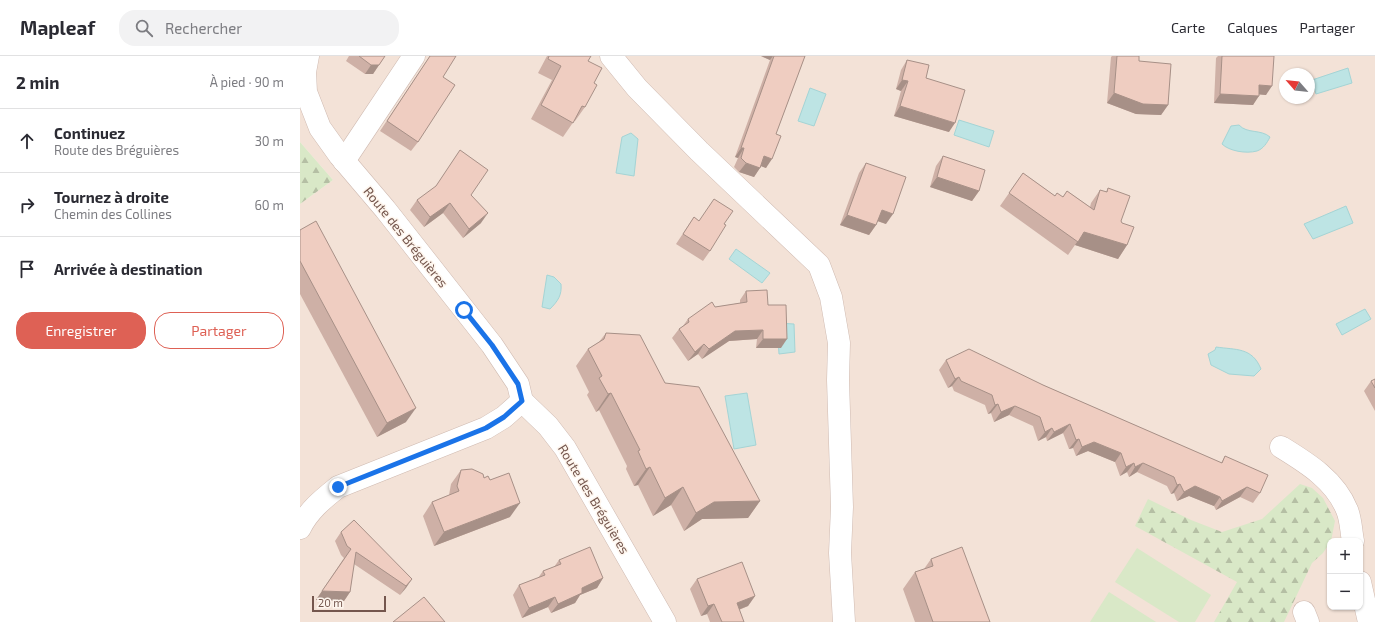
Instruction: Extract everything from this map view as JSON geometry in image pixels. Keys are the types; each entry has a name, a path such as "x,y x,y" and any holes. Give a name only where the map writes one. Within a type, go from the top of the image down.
{"street":[{"name":"Route des Bréguières","path":"308,56 303,91 320,128 492,345 518,384 522,401 548,426 565,448 665,622"},
{"path":"344,160 414,56"},
{"path":"611,56 637,88 699,151 818,265 831,297 839,343 838,380 842,507 840,553 844,622"},
{"path":"300,528 305,518 318,504 338,487 486,428 504,417 522,401"},
{"path":"1281,447 1305,462 1333,485 1347,511 1352,538"},
{"path":"1363,595 1369,622"}],"shaded area":[{"path":"300,56 1375,56 1375,622 300,622 300,204 333,180 300,142"}],"green space":[{"path":"300,142 333,180 300,204"},
{"path":"1300,484 1312,488 1323,498 1335,521 1332,538 1327,538 1327,547 1312,563 1284,622 1214,622 1237,582 1135,526 1148,499 1191,520 1222,532 1262,519"},
{"path":"1137,548 1211,595 1195,622 1179,622 1115,582"},
{"path":"1109,592 1156,622 1090,622"}],"water":[{"path":"1348,68 1352,83 1316,94 1315,79"},
{"path":"810,88 826,94 814,126 798,121"},
{"path":"959,120 994,131 989,147 954,135"},
{"path":"1239,125 1246,130 1262,133 1270,137 1265,146 1257,151 1248,152 1238,151 1222,144 1231,126"},
{"path":"631,133 638,139 634,176 616,173 622,137"},
{"path":"1346,206 1353,223 1313,239 1304,224"},
{"path":"736,249 770,273 762,283 729,259"},
{"path":"547,275 554,277 561,284 559,298 550,309 542,307"},
{"path":"1365,309 1371,319 1342,335 1336,324"},
{"path":"777,323 794,324 795,352 779,354"},
{"path":"1216,347 1237,349 1248,353 1253,357 1261,369 1254,376 1229,374 1211,365 1208,354 1215,350"},
{"path":"747,393 756,445 734,449 725,396"}],"building":[{"path":"359,56 385,56 379,65 371,65"},
{"path":"430,56 456,56 443,77 455,85 418,142 387,121"},
{"path":"549,56 591,56 588,61 602,68 594,83 597,85 585,107 582,106 573,123 541,105 561,66 548,59"},
{"path":"774,56 805,56 776,134 781,136 772,159 764,156 760,168 746,163 741,158 744,148 741,148"},
{"path":"1117,56 1139,56 1139,61 1171,64 1168,105 1143,104 1114,93"},
{"path":"1222,56 1274,56 1272,86 1259,85 1259,96 1220,94"},
{"path":"907,60 929,65 926,78 965,90 955,123 900,106 908,81 902,80"},
{"path":"460,150 488,170 471,195 488,213 469,229 450,203 430,217 417,200 436,186"},
{"path":"943,156 985,170 979,191 937,177"},
{"path":"866,163 906,177 893,214 882,210 876,225 847,215"},
{"path":"1023,173 1055,196 1057,193 1063,197 1067,191 1094,210 1100,190 1107,192 1108,188 1130,196 1121,221 1122,223 1134,227 1127,245 1084,232 1078,242 1009,193"},
{"path":"714,199 733,211 724,224 726,225 710,251 683,234 694,217 699,221"},
{"path":"316,221 416,408 387,423 300,261 300,230"},
{"path":"767,290 768,305 786,305 787,339 763,339 763,330 735,331 709,349 704,344 695,352 679,329 689,322 688,319 712,302 715,307 747,302 746,291"},
{"path":"606,333 640,335 665,383 699,387 760,501 714,502 696,513 683,487 665,498 650,467 646,469 638,451 640,450 611,393 608,394 599,378 602,376 588,349 604,339"},
{"path":"969,349 1043,385 1222,463 1225,456 1268,475 1260,493 1247,487 1222,501 1220,497 1195,486 1184,492 1180,484 1177,485 1174,477 1143,463 1135,467 1134,463 1126,467 1121,453 1094,442 1082,447 1079,439 1076,440 1070,424 1054,432 1052,428 1045,432 1040,417 1015,406 1001,412 998,404 995,405 992,395 961,381 959,377 955,379 946,360"},
{"path":"1375,379 1375,388 1371,381"},
{"path":"472,469 483,474 484,478 488,476 490,480 509,473 520,503 444,532 432,502 459,491 457,486 461,470"},
{"path":"354,520 412,579 406,586 356,552 350,592 322,591 351,549 347,546 341,532"},
{"path":"590,547 603,578 582,588 582,593 558,604 555,597 529,608 519,585 545,575 543,571 561,564 559,560"},
{"path":"962,547 990,622 933,622 915,572 933,566 931,559"},
{"path":"742,562 755,596 737,603 744,622 722,622 714,604 708,606 697,579"},
{"path":"424,597 445,622 393,622"}],"route":[{"path":"338,487 486,428 504,417 522,401 518,384 505,363 464,310"}]}
